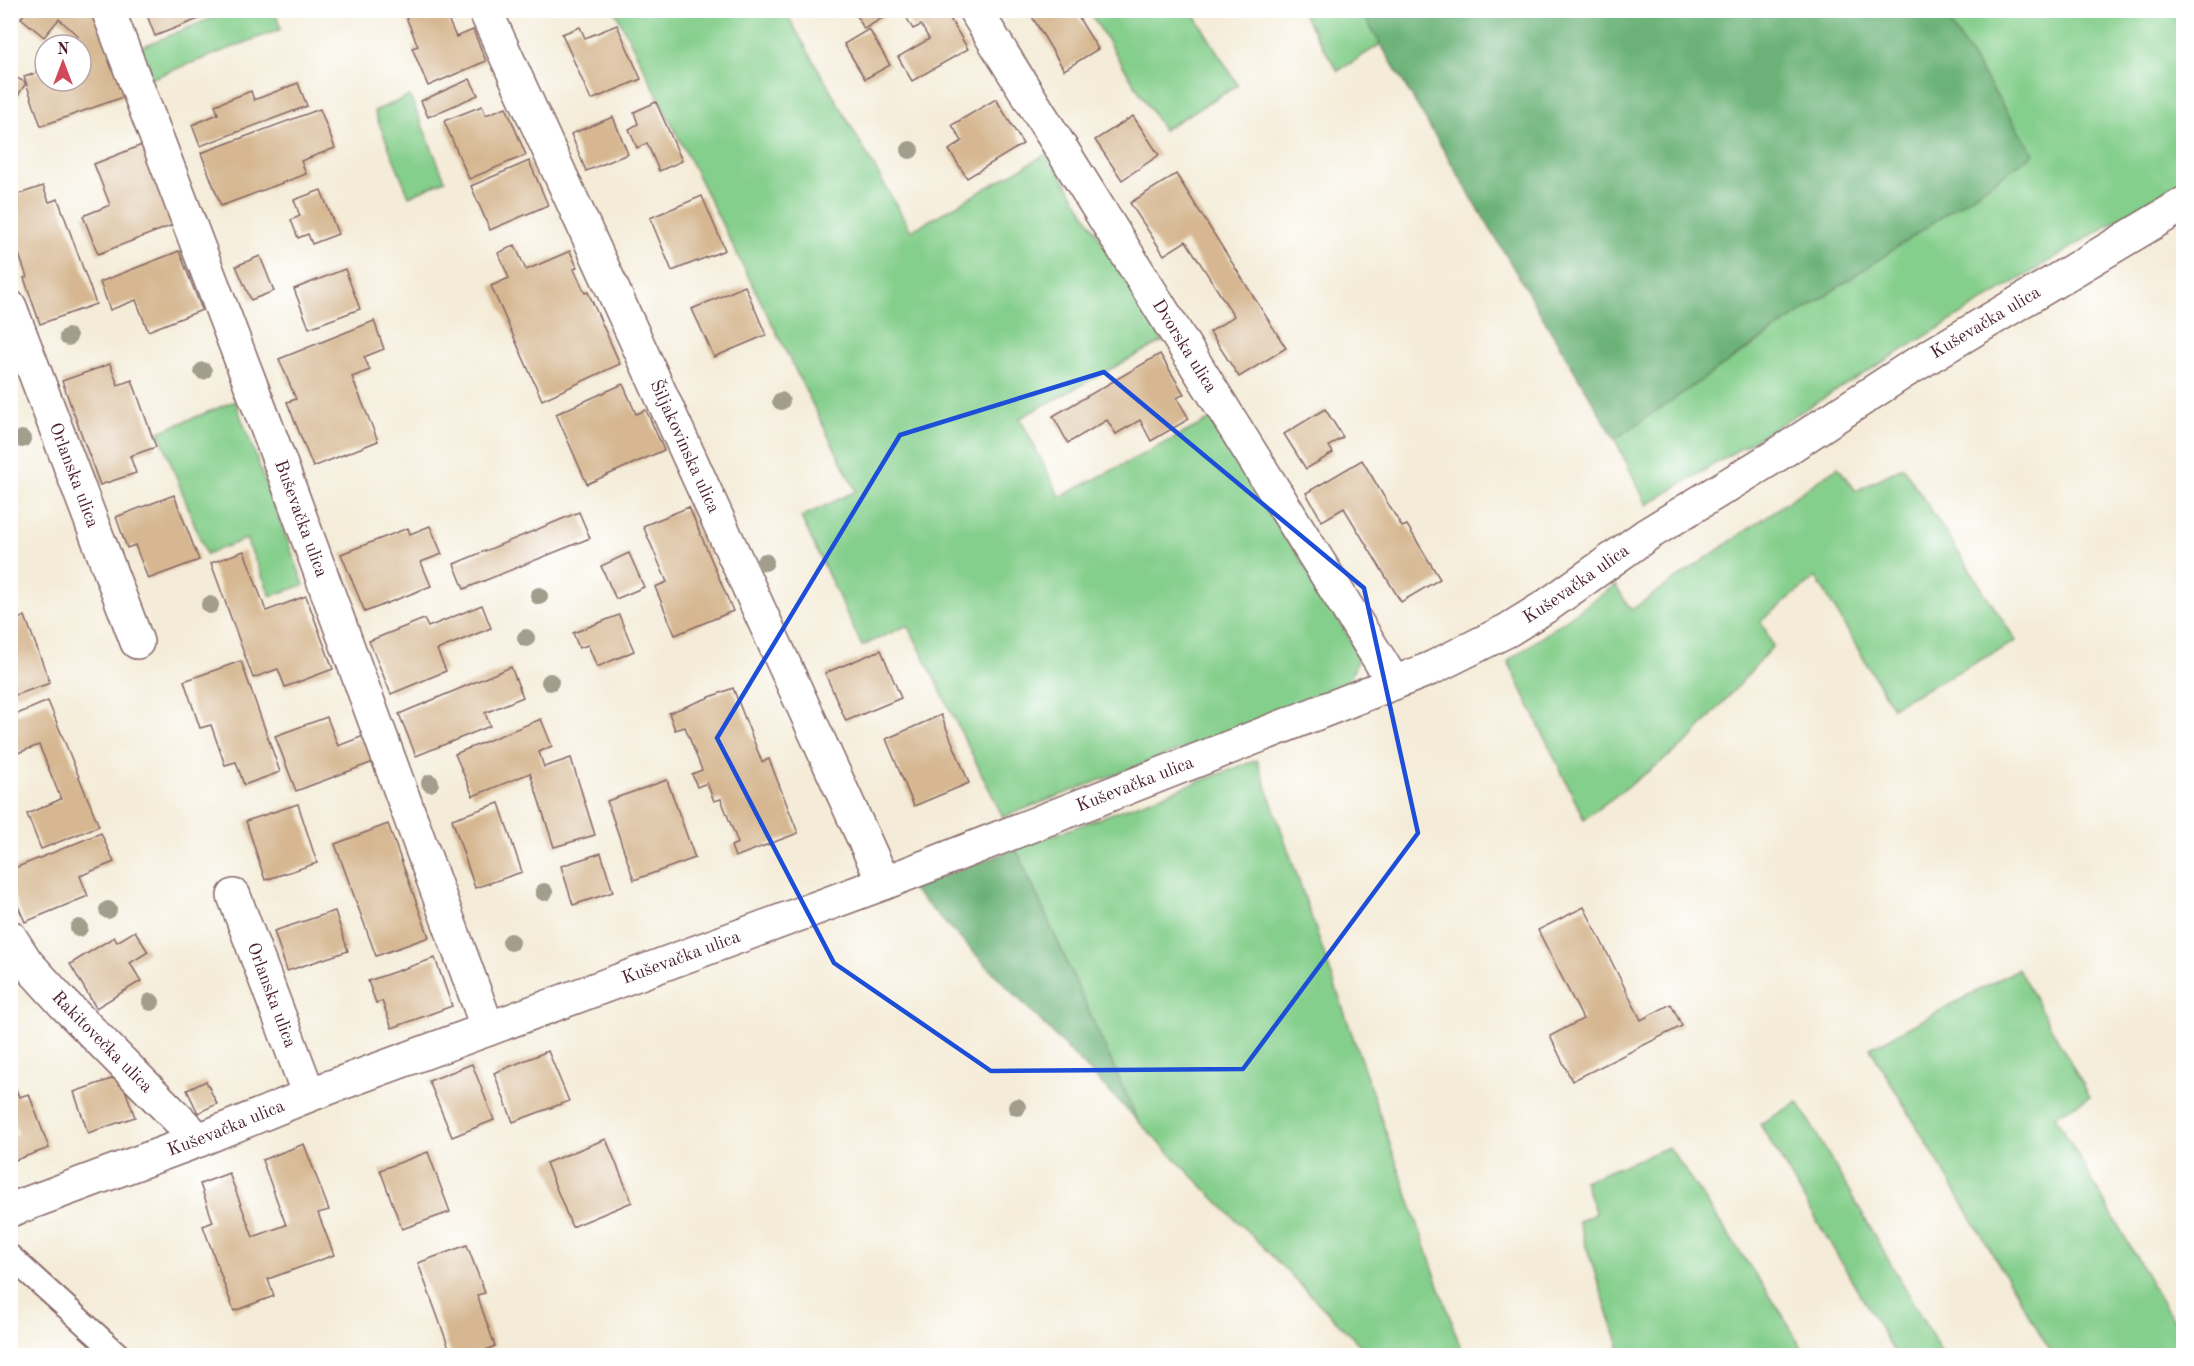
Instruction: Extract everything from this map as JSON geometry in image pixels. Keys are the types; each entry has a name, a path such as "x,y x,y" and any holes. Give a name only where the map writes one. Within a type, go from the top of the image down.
{"street":[{"name":"Buševačka ulica","path":"108,10 277,454 488,1029"},
{"name":"Šiljakovinska ulica","path":"485,10 884,883"},
{"name":"Dvorska ulica","path":"975,10 1394,683"},
{"name":"Kuševačka ulica","path":"10,1210 199,1140 309,1095 884,883 1394,683 1468,651 1548,605 1648,534 1777,455 1905,371 2184,204"},
{"name":"Orlanska ulica","path":"10,307 137,642"},
{"name":"Orlanska ulica","path":"234,896 309,1095"},
{"name":"Rakitovečka ulica","path":"10,937 26,962 64,1004 199,1140"}],"lane":[{"path":"10,1256 120,1356"}],"highlighted area":[{"path":"1104,372 1364,588 1418,833 1243,1069 991,1071 834,963 717,738 900,435"}],"green space":[{"path":"229,11 275,11 281,29 147,80 134,50"},
{"path":"615,11 785,11 911,231 1048,153 1163,341 1020,418 1060,497 1213,418 1350,639 1358,658 1351,677 1338,690 1003,817 908,625 862,646 801,517 856,491"},
{"path":"1089,11 1192,11 1238,85 1163,130"},
{"path":"1301,11 1361,11 1381,44 1338,71"},
{"path":"1361,11 1942,11 2034,154 1615,439"},
{"path":"1942,11 2183,11 2183,180 1647,505 1615,439 2033,154"},
{"path":"410,96 445,180 409,196 374,111"},
{"path":"235,401 304,585 271,596 246,539 206,554 159,432"},
{"path":"1838,467 1856,491 1903,467 2016,641 1892,707 1816,577 1761,621 1773,646 1688,742 1584,819 1508,661 1615,585 1631,610"},
{"path":"1257,760 1463,1355 1370,1355 1138,1121 1016,849"},
{"path":"1016,849 1138,1121 911,888"},
{"path":"2018,969 2090,1097 2055,1116 2183,1338 2183,1355 2053,1355 1870,1048"},
{"path":"1798,1102 1943,1355 1896,1355 1760,1124"},
{"path":"1669,1147 1782,1314 1806,1355 1622,1355 1578,1221 1596,1214 1584,1181"}],"building":[{"path":"27,10 94,10 126,96 41,126 24,77 33,74 33,93 93,93 93,33 75,33 59,19 47,33 39,33 21,18"},
{"path":"145,10 219,10 219,11 155,36"},
{"path":"403,10 444,10 456,37 473,30 486,61 428,86 412,48 418,46"},
{"path":"854,10 896,10 864,29"},
{"path":"909,10 945,10 968,49 912,81 898,57 929,39 921,25 913,29 904,13"},
{"path":"1028,10 1074,10 1098,49 1064,70"},
{"path":"617,25 641,79 591,100 562,34 580,27 585,38"},
{"path":"869,29 890,65 865,79 844,44"},
{"path":"10,74 26,83 10,108"},
{"path":"470,79 478,95 428,117 421,101"},
{"path":"298,83 307,106 200,146 192,125 218,114 215,105 251,91 254,100"},
{"path":"996,99 1023,144 967,178 949,150 962,141 952,125"},
{"path":"656,102 682,161 659,171 647,143 637,148 629,129 638,124 634,112"},
{"path":"482,106 486,115 506,107 526,155 469,179 444,121"},
{"path":"320,109 335,148 301,161 306,174 221,206 201,153"},
{"path":"1133,116 1159,155 1122,180 1095,140"},
{"path":"613,117 628,154 586,171 571,134"},
{"path":"142,145 173,225 98,254 83,216 110,205 94,164"},
{"path":"529,161 548,205 490,230 471,186"},
{"path":"1176,174 1286,348 1239,377 1210,332 1234,316 1186,241 1164,255 1130,203"},
{"path":"43,186 49,202 58,199 96,304 40,324 10,229 10,197"},
{"path":"321,190 338,234 312,244 308,234 298,238 291,220 300,216 294,200"},
{"path":"702,196 725,250 672,271 650,218"},
{"path":"515,245 526,270 570,251 577,267 574,269 585,293 588,292 620,364 542,400 491,286 509,278 498,253"},
{"path":"179,251 202,310 148,331 136,300 110,310 100,282"},
{"path":"260,256 274,291 251,300 236,266"},
{"path":"345,269 360,309 309,328 294,289"},
{"path":"745,286 766,335 714,357 692,309"},
{"path":"374,321 384,349 364,357 370,370 352,377 378,441 313,467 287,402 296,399 279,359"},
{"path":"1160,354 1184,394 1177,398 1189,419 1151,441 1140,420 1116,434 1107,420 1068,443 1053,416"},
{"path":"110,364 118,385 132,380 156,447 130,456 136,473 100,485 62,381"},
{"path":"623,384 636,414 646,410 664,450 587,484 556,414"},
{"path":"1325,409 1343,437 1329,446 1333,453 1306,469 1284,434"},
{"path":"1362,460 1402,527 1407,525 1440,579 1401,602 1344,508 1322,521 1306,493"},
{"path":"174,495 199,560 148,579 135,545 127,548 116,517"},
{"path":"689,507 733,611 675,635 655,587 667,582 643,526"},
{"path":"579,512 590,538 464,589 454,564"},
{"path":"430,526 442,554 421,562 431,586 365,612 341,554 408,528 410,534"},
{"path":"244,551 266,611 306,596 333,669 285,687 278,669 253,678 211,563"},
{"path":"629,553 644,587 616,599 601,566"},
{"path":"482,605 491,628 437,650 446,671 391,694 369,641 424,619 428,627"},
{"path":"619,615 634,651 597,667 588,645 579,648 573,633"},
{"path":"25,616 50,683 10,697 10,622"},
{"path":"881,650 901,698 846,721 825,673"},
{"path":"241,661 280,772 244,785 236,762 225,765 211,725 200,728 184,681"},
{"path":"511,667 523,697 485,713 490,726 416,756 399,714"},
{"path":"733,688 762,762 769,759 798,833 735,857 731,846 738,843 721,799 714,801 707,783 697,787 692,774 702,770 685,727 675,730 669,713"},
{"path":"48,701 99,826 41,849 27,814 61,799 39,745 10,756 10,717"},
{"path":"941,715 969,783 914,806 886,739"},
{"path":"327,717 338,746 366,735 376,761 296,791 275,736"},
{"path":"541,719 552,746 539,752 544,767 571,758 595,835 554,847 530,773 473,796 455,754"},
{"path":"667,780 695,858 634,880 607,801"},
{"path":"499,803 522,872 475,888 452,819"},
{"path":"298,804 317,863 265,880 246,821"},
{"path":"388,824 429,937 376,956 335,844"},
{"path":"101,833 114,862 80,876 88,896 25,922 10,888 10,870"},
{"path":"601,853 613,892 573,905 561,866"},
{"path":"1584,907 1641,1020 1671,1004 1682,1026 1572,1081 1550,1036 1583,1019 1538,930"},
{"path":"335,911 348,951 287,971 274,931"},
{"path":"135,931 148,952 130,963 141,981 96,1008 70,964 114,937 117,942"},
{"path":"435,958 452,1006 392,1028 382,1001 376,1003 368,981"},
{"path":"548,1051 569,1101 513,1122 494,1073"},
{"path":"472,1064 494,1120 452,1137 429,1081"},
{"path":"10,1074 19,1097 29,1094 49,1148 10,1162 10,1137 18,1134 10,1113"},
{"path":"120,1076 135,1117 88,1133 74,1092"},
{"path":"206,1081 217,1104 198,1113 187,1090"},
{"path":"606,1139 632,1202 572,1227 546,1163"},
{"path":"304,1144 329,1210 318,1213 334,1255 268,1279 274,1296 234,1311 203,1226 213,1222 200,1184 229,1173 253,1237 286,1225 262,1160"},
{"path":"428,1152 450,1212 402,1229 380,1170"},
{"path":"467,1245 485,1293 477,1295 495,1346 486,1350 488,1356 452,1356 418,1263"}]}
